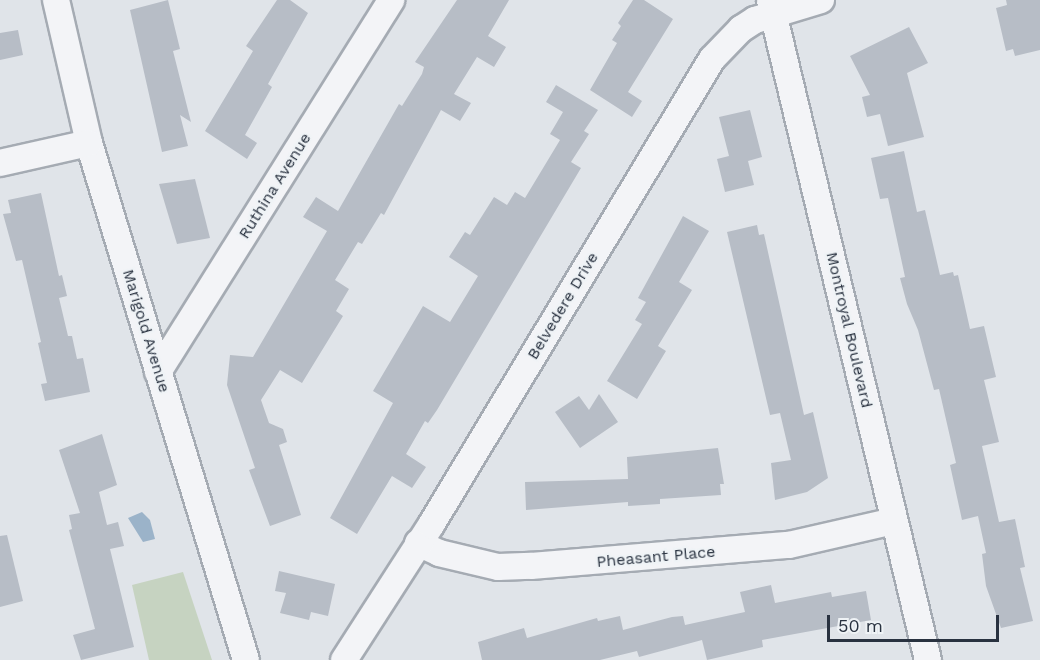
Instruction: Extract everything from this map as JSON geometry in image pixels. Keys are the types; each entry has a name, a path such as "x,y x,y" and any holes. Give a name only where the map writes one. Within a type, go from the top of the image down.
{"street":[{"name":"Marigold Avenue","path":"56,0 89,143 246,660"},
{"name":"Ruthina Avenue","path":"158,372 392,0"},
{"name":"Belvedere Drive","path":"344,660 418,543 712,59 741,28 772,6 821,0"},
{"name":"Montroyal Boulevard","path":"772,6 928,660"},
{"path":"0,163 89,143"},
{"name":"Pheasant Place","path":"418,543 439,553 498,567 531,566 789,545 894,521"}],"green space":[{"path":"183,572 212,660 149,660 132,585"}],"water":[{"path":"142,512 150,520 155,539 143,542 128,518"}],"building":[{"path":"168,0 180,49 173,51 191,122 180,115 188,146 162,152 130,10"},
{"path":"277,0 290,0 308,13 268,84 272,87 245,135 257,143 247,159 205,131 253,51 246,46"},
{"path":"457,0 509,0 488,36 506,47 494,67 477,57 454,94 471,103 460,121 441,110 384,215 381,213 362,244 358,242 335,280 349,289 336,311 343,316 302,383 280,370 261,400 269,423 283,429 287,442 279,445 301,515 270,526 249,470 255,468 227,385 230,355 253,357 327,231 303,217 316,197 338,211 399,104 402,106 422,74 424,67 415,62"},
{"path":"633,0 644,0 673,19 628,92 642,101 632,117 590,90 617,43 612,40 621,26 618,23"},
{"path":"1006,0 1040,0 1040,50 1015,56 1013,49 1006,51 996,8 1007,5"},
{"path":"909,27 928,63 907,73 924,137 888,146 880,114 867,117 862,97 870,95 850,56"},
{"path":"18,30 23,55 0,60 0,33"},
{"path":"556,85 598,110 584,131 589,134 571,162 581,168 437,410 428,423 425,421 406,454 426,467 412,488 392,476 357,534 330,518 393,403 373,391 423,306 450,322 478,276 449,257 465,232 470,235 494,197 507,205 515,192 525,198 560,140 550,134 563,112 546,102"},
{"path":"750,110 762,157 748,161 754,185 725,192 717,159 729,156 719,117"},
{"path":"904,151 917,212 925,210 940,275 953,272 954,276 958,275 970,329 984,326 996,377 984,380 999,442 982,446 999,522 1015,519 1025,567 1020,568 1033,621 1001,628 986,586 982,554 986,553 978,516 962,520 950,465 956,463 939,389 934,390 918,330 907,304 900,278 905,277 888,198 880,199 871,158"},
{"path":"195,179 210,238 177,244 159,184"},
{"path":"41,193 59,276 62,275 67,296 59,298 68,336 72,336 77,359 83,358 90,392 45,401 41,384 47,383 38,343 41,342 22,260 16,261 3,214 11,213 8,200"},
{"path":"683,216 709,231 679,282 692,290 658,346 666,351 637,399 607,381 642,324 635,320 646,302 638,298"},
{"path":"757,225 759,235 764,234 804,415 813,412 828,478 807,492 775,500 771,463 791,460 780,413 770,415 727,232"},
{"path":"599,394 618,422 580,448 555,412 579,396 589,410"},
{"path":"102,434 117,485 99,492 107,525 118,522 124,546 110,549 134,647 81,660 73,635 95,629 69,530 72,529 69,515 80,513 59,450"},
{"path":"718,448 724,484 720,484 721,495 660,499 660,504 628,506 628,502 526,510 525,482 628,479 627,457"},
{"path":"7,535 23,601 0,607 0,536"},
{"path":"279,571 335,584 328,616 311,612 309,620 280,613 286,593 275,591"},
{"path":"771,585 775,603 831,592 832,597 866,591 871,620 762,640 763,647 707,660 702,640 639,657 637,651 600,660 482,660 478,642 524,628 527,638 597,618 598,621 620,616 623,630 683,616 685,625 745,612 740,592"}]}
